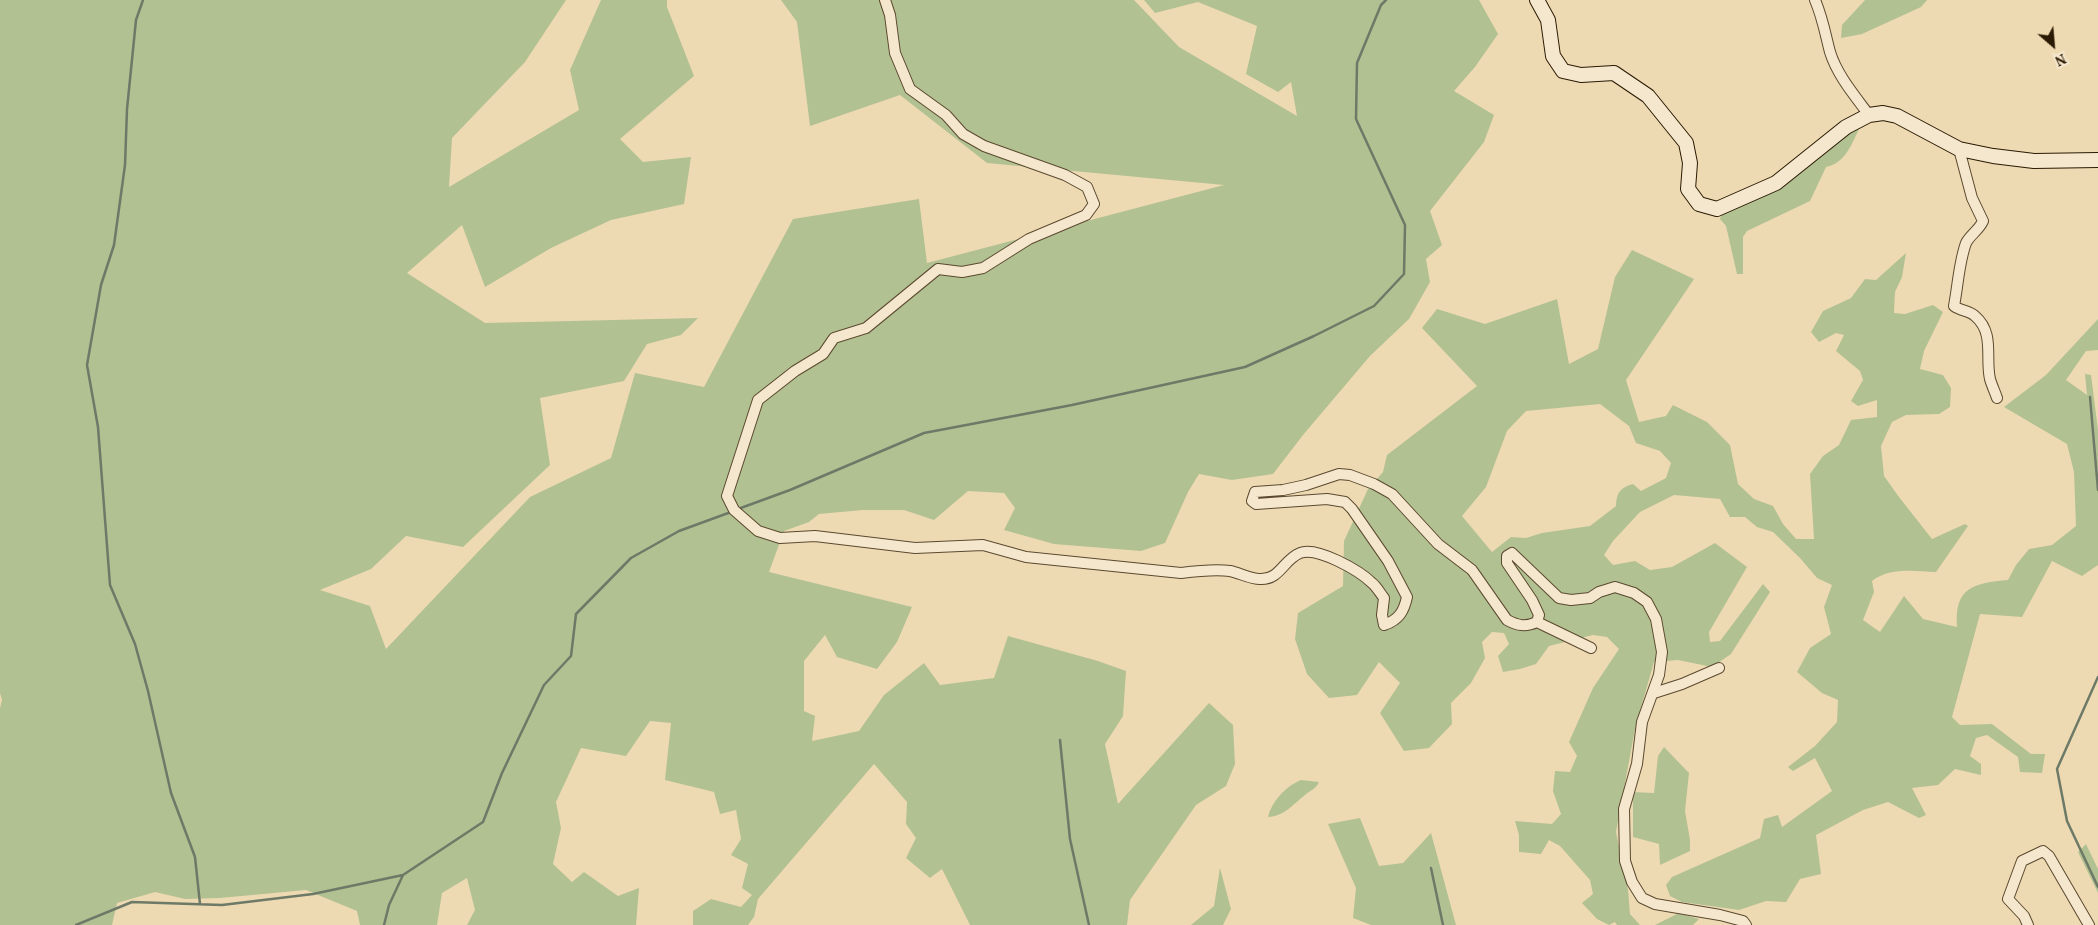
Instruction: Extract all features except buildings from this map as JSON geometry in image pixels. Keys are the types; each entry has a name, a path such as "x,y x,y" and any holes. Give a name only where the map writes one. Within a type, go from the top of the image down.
{"main road":[{"path":"1537,0 1548,20 1553,56 1563,71 1581,75 1614,73 1648,96 1686,143 1690,163 1688,189 1699,204 1717,208 1776,183 1846,127 1869,115 1883,113 1897,116 1960,149 1993,156 2034,161 2098,160"}],"street":[{"path":"885,0 890,15 895,53 910,89 946,115 963,134 984,146 1065,175 1087,187 1094,204 1086,215 1030,239 983,268 962,272 938,269 866,328 834,338 822,354 795,371 758,400 727,496 734,510 758,531 780,538 815,536 915,548 983,545 1026,557 1180,573 1204,570 1230,571 1259,579 1272,578 1280,572 1287,561 1301,552 1318,553 1361,573 1374,584 1384,598 1382,615 1384,625 1393,622 1404,610 1407,597 1388,561 1352,509 1345,502 1327,499 1256,504 1252,501 1255,492 1283,490 1306,485 1339,474 1374,484 1392,494 1438,544 1472,570 1506,620 1514,624 1527,626 1537,622 1591,648"},
{"path":"1815,0 1824,20 1831,53 1848,85 1869,115"},
{"path":"1960,149 1972,198 1983,221 1981,226 1967,240 1962,256 1954,306 1974,314 1982,323 1988,337 1990,379 1997,398"},
{"path":"2077,159 2098,154"},
{"path":"1537,622 1539,615 1532,600 1507,563 1507,556 1512,553 1559,598 1571,600 1590,598 1599,592 1616,587 1634,593 1647,602 1656,619 1660,634 1661,660 1654,693 1642,722 1637,764 1624,809 1625,861 1632,882 1642,898 1655,904 1720,915 1743,921 1746,925"},
{"path":"1654,693 1682,684 1719,668"},
{"path":"2028,925 2024,916 2008,899 2022,861 2043,851 2050,856 2089,925"}],"green space":[{"path":"0,0 566,0 525,62 452,138 449,187 579,110 570,70 601,0 667,0 667,7 694,76 620,139 643,162 691,157 684,204 611,220 551,248 485,287 462,225 407,273 485,323 698,318 681,335 647,344 624,381 540,398 550,465 463,547 406,536 371,569 320,590 370,606 386,649 530,497 611,458 635,373 704,387 793,219 919,199 927,263 1224,185 987,163 900,95 810,126 797,22 781,0 1134,0 1179,47 1297,116 1291,82 1278,92 1246,74 1257,26 1198,2 1155,13 1144,0 1479,0 1498,34 1475,67 1454,91 1494,115 1484,142 1430,211 1442,245 1426,259 1430,282 1409,319 1370,356 1303,435 1273,474 1232,480 1199,474 1188,492 1165,543 1141,551 1054,544 1004,530 1015,508 1004,493 968,491 934,520 904,510 863,510 819,514 809,522 784,531 769,572 912,607 897,642 877,669 837,657 825,635 804,661 804,711 815,716 812,741 859,731 884,695 924,663 940,685 994,678 1008,636 1098,661 1126,671 1123,716 1105,744 1118,804 1209,703 1233,725 1235,764 1226,786 1196,805 1130,900 1127,925 970,925 942,869 930,878 906,858 916,838 906,824 907,802 874,764 758,899 754,917 748,925 693,925 693,911 711,899 741,907 752,895 742,888 748,864 731,855 741,839 736,810 720,814 714,792 665,780 671,723 650,721 626,756 581,748 556,802 561,828 553,864 572,882 584,872 618,896 639,888 636,925 467,925 475,910 467,878 442,893 437,925 360,925 357,911 306,890 220,898 185,899 155,892 117,903 112,925 0,925 0,708 2,700 0,693"},
{"path":"1865,0 1927,0 1921,7 1862,34 1841,38 1842,25"},
{"path":"1860,127 1851,146 1843,157 1833,165 1826,167 1810,201 1747,231 1743,237 1743,274 1737,274 1726,226 1720,219 1723,211 1848,131"},
{"path":"1632,250 1694,279 1626,380 1639,422 1666,416 1673,405 1707,422 1730,445 1738,484 1754,499 1773,506 1783,524 1796,539 1814,539 1810,474 1823,456 1839,445 1851,420 1877,417 1877,400 1858,406 1851,401 1863,380 1860,371 1836,351 1844,335 1836,333 1819,342 1811,332 1823,311 1851,298 1865,279 1876,280 1906,253 1902,277 1895,292 1894,313 1905,314 1933,305 1943,312 1924,351 1920,369 1943,375 1951,388 1950,407 1939,414 1906,415 1892,422 1881,446 1884,476 1932,539 1965,524 1968,526 1936,572 1894,572 1872,581 1874,592 1863,620 1880,632 1904,596 1923,619 1957,627 1959,603 1963,595 1976,586 1985,583 2008,580 2016,565 2029,549 2052,545 2076,526 2074,472 2067,444 2004,407 2046,375 2098,319 2098,350 2086,351 2066,380 2087,395 2085,374 2091,375 2098,430 2098,565 2082,576 2052,561 2022,617 1980,614 1952,717 1960,725 1992,724 2031,754 2045,754 2042,773 2020,772 2018,757 1987,735 1976,738 1970,756 1981,764 1981,775 1955,769 1938,785 1912,788 1926,815 1919,818 1888,802 1863,810 1816,835 1821,874 1800,879 1786,902 1766,901 1739,910 1682,902 1670,896 1666,885 1672,877 1760,838 1764,819 1778,815 1782,827 1832,791 1815,758 1793,771 1788,767 1815,746 1837,722 1838,700 1822,693 1797,672 1810,648 1831,634 1824,607 1832,585 1817,578 1800,558 1773,532 1757,527 1745,517 1730,517 1720,499 1674,495 1640,512 1613,541 1604,555 1613,565 1635,561 1650,570 1672,567 1715,543 1747,567 1709,632 1710,642 1720,641 1763,584 1770,592 1731,654 1712,667 1678,660 1654,662 1635,729 1616,832 1628,890 1630,914 1640,925 1617,925 1615,922 1609,925 1597,919 1582,903 1593,894 1590,880 1560,846 1549,840 1541,854 1519,852 1519,835 1515,821 1552,824 1561,814 1553,791 1555,771 1570,772 1577,756 1569,742 1593,688 1619,649 1607,637 1593,635 1549,646 1536,664 1503,672 1498,656 1509,644 1504,633 1492,632 1482,642 1485,658 1471,683 1451,703 1452,724 1429,748 1404,751 1380,713 1400,683 1379,662 1357,695 1329,698 1307,674 1295,639 1298,613 1343,586 1344,541 1368,489 1383,472 1387,455 1477,386 1422,328 1437,309 1485,324 1557,299 1569,364 1598,349 1615,277","holes":["1600,404 1629,426 1636,443 1660,451 1671,463 1666,478 1641,491 1633,484 1625,487 1618,494 1616,506 1590,526 1542,533 1526,538 1511,537 1492,552 1462,516 1486,487 1507,431 1526,411"]},
{"path":"1664,747 1689,773 1685,811 1690,851 1660,865 1659,844 1633,837 1633,792 1654,793 1658,756"},
{"path":"1301,780 1319,782 1315,788 1288,809 1279,815 1268,817 1280,795 1290,786"},
{"path":"1360,818 1379,866 1403,863 1431,833 1456,925 1371,925 1353,918 1356,888 1328,824"},
{"path":"2086,844 2098,869 2098,893 2078,852"},
{"path":"1220,868 1231,909 1223,925 1191,925 1214,906"},
{"path":"1679,913 1699,919 1693,925 1655,925"}],"waterway":[{"path":"143,0 136,20 127,109 125,165 114,245 101,285 87,365 98,427 110,585 135,644 148,691 171,793 195,857 200,904"},
{"path":"738,509 790,490 924,433 1072,405 1245,367 1374,306 1404,274 1405,225 1356,119 1357,63 1381,5 1386,0"},
{"path":"2090,397 2098,490"},
{"path":"76,925 132,902 222,905 313,894 403,875 483,822 502,773 544,685 571,656 576,614 631,558 679,531 731,512"},
{"path":"2098,677 2057,769 2067,821 2098,887"},
{"path":"1060,740 1070,839 1089,925"},
{"path":"1431,868 1443,925"},
{"path":"384,925 389,905 403,875"}]}
